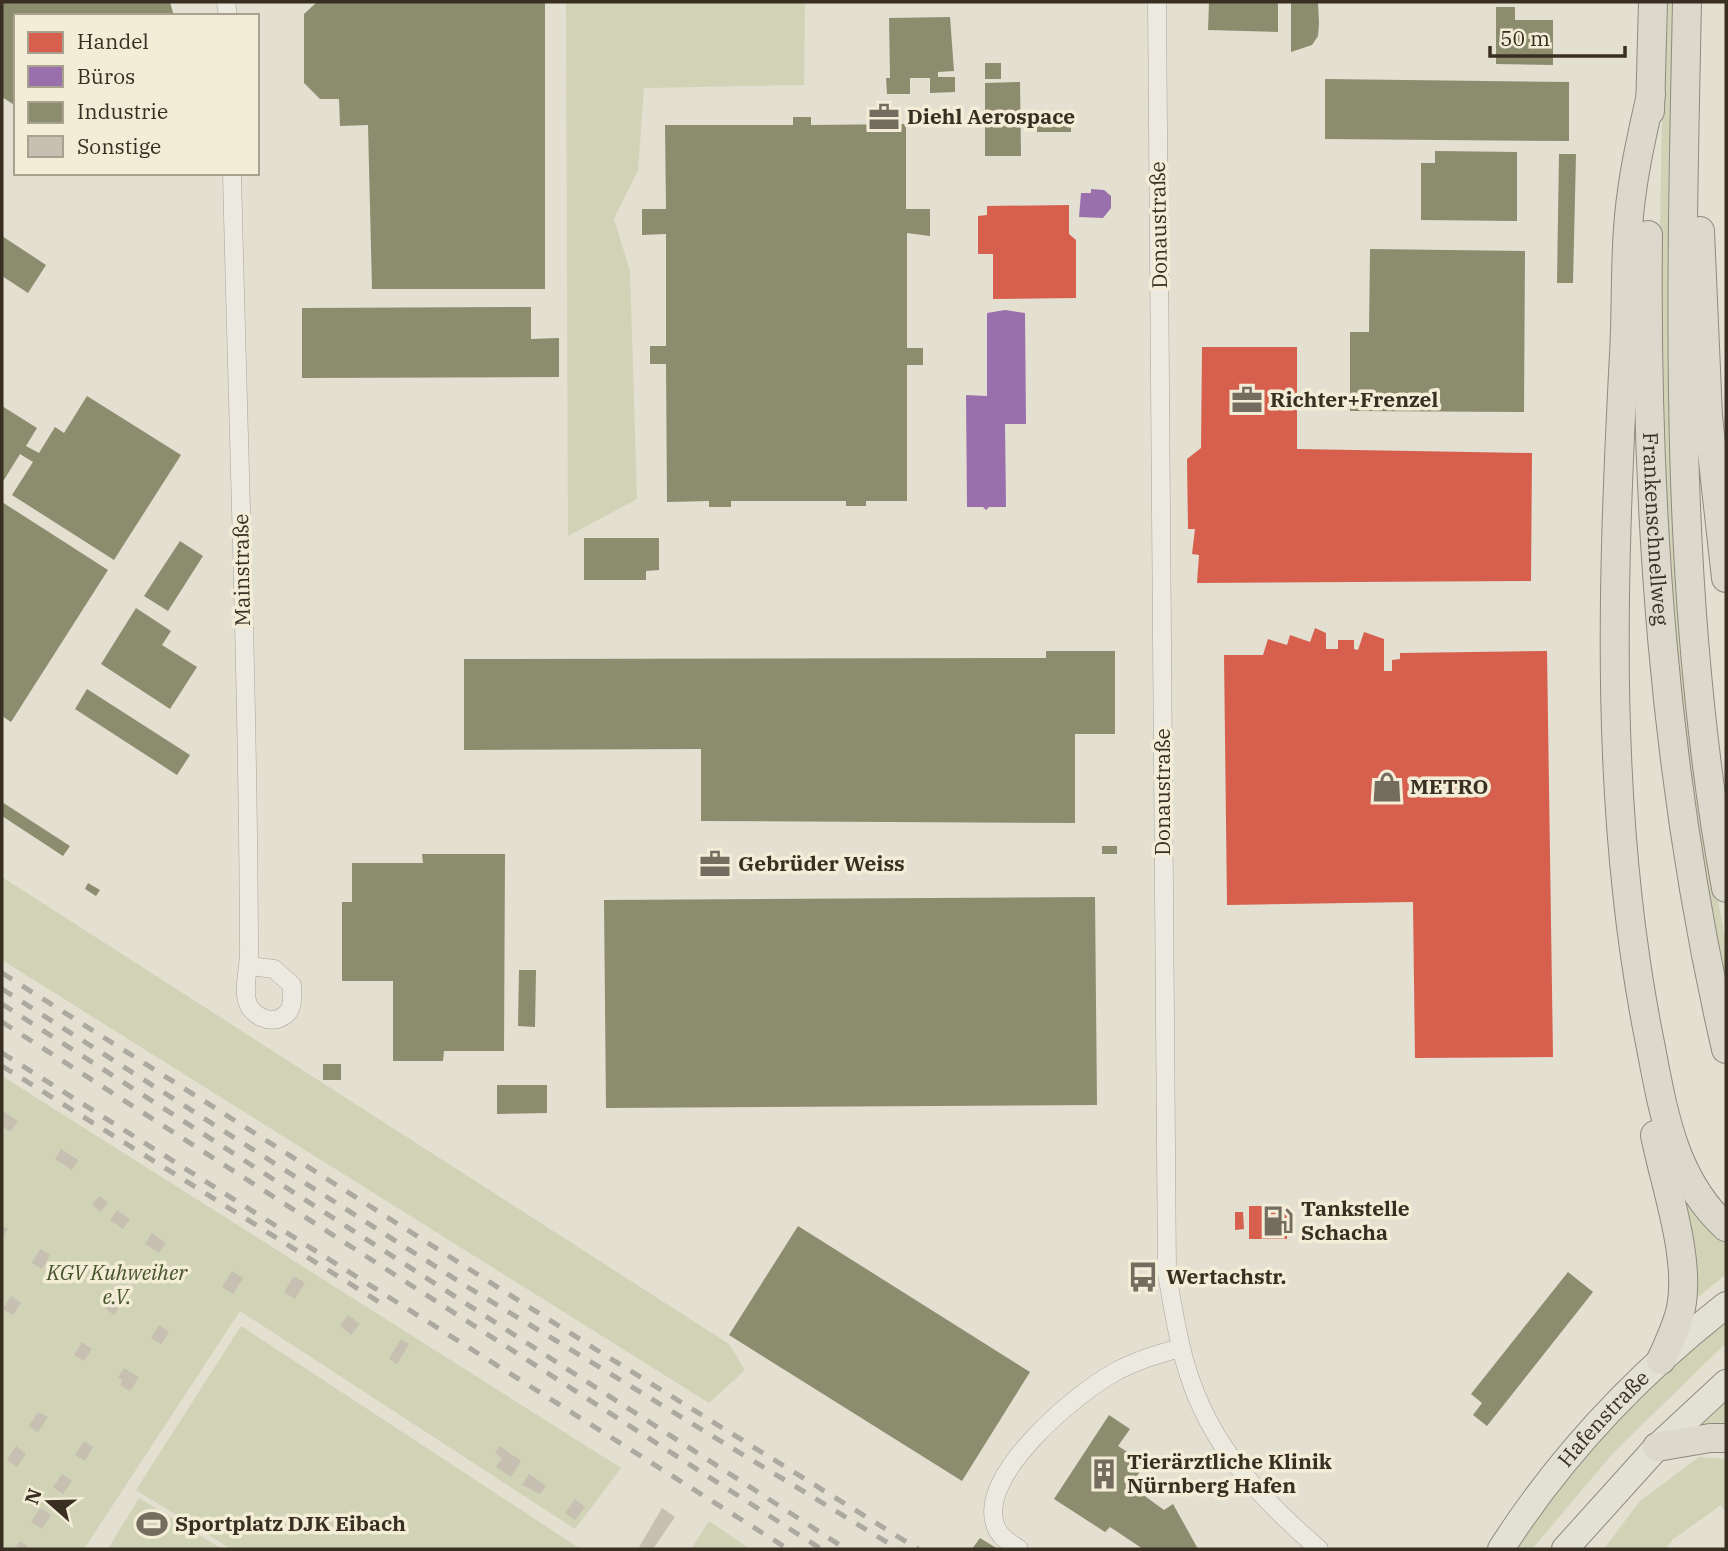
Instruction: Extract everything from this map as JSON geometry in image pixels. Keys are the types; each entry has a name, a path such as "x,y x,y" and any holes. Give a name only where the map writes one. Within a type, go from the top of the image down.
{"highway":[{"name":"Frankenschnellweg","path":"1653,2 1648,410 1660,635 1684,835 1697,914 1726,1049"},
{"name":"Frankenschnellweg","path":"1687,2 1682,348 1688,567 1703,734 1726,888"},
{"path":"1651,94 1631,193 1613,625 1620,827 1648,1035 1654,1130 1677,1237 1683,1283 1681,1309 1661,1360"},
{"path":"1685,107 1699,194 1709,416 1726,578"},
{"path":"1648,1035 1667,1124 1679,1160 1697,1193 1726,1227"},
{"path":"1657,1447 1726,1438"}],"main road":[{"name":"Hafenstraße","path":"1500,1546 1569,1456 1661,1360 1726,1305"},
{"path":"1565,1549 1657,1447 1726,1383"}],"street":[{"name":"Donaustraße","path":"1157,2 1167,1274 1181,1348 1206,1415 1241,1474 1275,1512 1313,1544 1331,1549"},
{"name":"Mainstraße","path":"232,175 250,966"},
{"path":"1019,1549 996,1529 994,1520 997,1493 1004,1479 1039,1432 1081,1394 1113,1373 1143,1357 1181,1348"}],"green space":[{"path":"566,2 805,2 804,85 644,88 638,170 614,219 630,271 637,499 568,536"},
{"path":"1664,2 1677,2 1711,861 1726,944 1726,1005 1713,940 1670,637 1659,285"},
{"path":"2,877 729,1344 745,1370 709,1403 2,960"},
{"name":"KGV Kuhweiher e.V.","path":"2,1076 621,1468 575,1529 240,1311 84,1549 2,1549"},
{"path":"1686,1194 1726,1240 1726,1274 1696,1299 1692,1298 1679,1198"},
{"path":"1726,1323 1726,1343 1614,1452 1532,1549 1514,1549 1585,1454 1658,1377"},
{"path":"241,1326 582,1549 231,1549 136,1490"},
{"path":"1726,1401 1726,1430 1690,1433"},
{"path":"1699,1457 1726,1459 1726,1513 1721,1505 1672,1540 1666,1549 1604,1549 1640,1501"},
{"name":"Sportplatz DJK Eibach","path":"139,1498 222,1549 108,1549"},
{"path":"709,1521 750,1549 691,1549"}],"building: Handel":[{"path":"1069,205 1069,234 1076,240 1076,298 993,299 993,254 978,254 978,216 987,215 987,206"},
{"path":"1202,347 1297,347 1297,449 1532,453 1531,581 1197,583 1199,555 1192,554 1195,529 1188,529 1187,459 1201,448"},
{"name":"METRO","path":"1315,628 1326,633 1326,649 1338,649 1338,640 1354,640 1354,649 1358,650 1364,632 1384,639 1384,671 1392,671 1392,660 1400,659 1400,653 1547,651 1553,1057 1415,1058 1413,902 1227,905 1224,655 1263,655 1268,639 1287,645 1290,635 1310,642"},
{"path":"1249,1206 1287,1206 1287,1239 1249,1239"},
{"path":"1235,1212 1243,1212 1244,1229 1235,1230"}],"building: Büros":[{"path":"1091,189 1104,190 1111,196 1111,208 1103,218 1079,217 1081,193 1091,193"},
{"path":"1005,310 1025,313 1026,424 1005,424 1006,507 989,507 986,510 983,507 967,507 966,395 987,396 987,313"}],"building: Industrie":[{"path":"2,2 170,2 173,14 14,14 14,105 2,97"},
{"path":"317,2 545,2 545,289 372,289 368,125 340,126 339,99 320,99 304,83 304,14"},
{"path":"1209,2 1278,2 1278,32 1208,30"},
{"path":"1291,2 1318,2 1319,23 1318,36 1312,45 1291,52"},
{"path":"1496,7 1515,7 1515,20 1553,20 1553,65 1496,64"},
{"path":"950,17 954,71 938,72 938,77 955,77 955,92 930,93 930,78 910,78 910,94 887,94 886,78 890,78 889,18"},
{"path":"985,63 1001,63 1001,79 985,79"},
{"path":"1325,79 1569,82 1569,141 1325,139"},
{"path":"1020,82 1021,156 985,156 985,83"},
{"path":"793,117 811,117 811,125 906,124 906,209 930,209 930,236 907,233 907,348 923,348 923,365 907,365 907,501 866,501 866,506 846,506 846,501 731,501 731,507 709,507 709,501 667,502 666,364 650,364 650,346 666,346 666,234 642,235 642,209 666,209 665,125 793,125"},
{"path":"1037,122 1071,122 1071,132 1037,132"},
{"path":"1435,151 1517,152 1517,221 1421,220 1421,163 1435,163"},
{"path":"1559,154 1576,154 1573,283 1557,283"},
{"path":"2,236 46,265 28,293 2,276"},
{"path":"1370,249 1525,251 1524,412 1350,411 1350,332 1369,332"},
{"path":"531,307 531,339 559,338 559,377 302,378 302,308"},
{"path":"87,396 181,455 114,560 12,495 33,462 20,454 2,483 2,406 37,428 26,446 39,453 55,427 64,433"},
{"path":"2,502 108,570 11,722 2,716"},
{"path":"584,538 659,538 659,570 646,571 646,580 584,580"},
{"path":"180,541 203,556 168,611 144,596"},
{"path":"136,608 171,631 162,645 197,667 170,709 101,664"},
{"path":"1046,651 1115,651 1115,734 1075,734 1075,823 701,821 701,749 464,750 464,659 1046,658"},
{"path":"87,689 190,755 177,775 75,709"},
{"path":"2,802 70,846 63,856 2,816"},
{"path":"1102,846 1117,846 1117,854 1102,854"},
{"path":"422,854 505,854 504,1051 444,1051 443,1061 393,1061 393,981 342,981 342,902 352,902 352,863 423,863"},
{"path":"88,883 100,890 96,896 85,889"},
{"path":"1095,897 1097,1105 606,1108 604,900"},
{"path":"519,970 536,970 535,1027 518,1026"},
{"path":"323,1064 341,1064 341,1080 323,1080"},
{"path":"497,1085 547,1085 547,1113 497,1114"},
{"path":"798,1226 1030,1372 962,1481 729,1335"},
{"path":"1568,1272 1593,1292 1487,1426 1473,1415 1482,1403 1471,1394"},
{"name":"Tierärztliche Klinik Nürnberg Hafen","path":"1109,1415 1130,1429 1118,1446 1145,1463 1131,1486 1164,1510 1173,1504 1198,1549 1143,1549 1110,1527 1105,1532 1054,1499"},
{"path":"980,1538 998,1549 972,1549"}],"building: Sonstige":[{"path":"2,1110 18,1121 10,1132 2,1126"},
{"path":"61,1149 78,1160 72,1170 55,1159"},
{"path":"99,1196 108,1202 101,1212 92,1205"},
{"path":"117,1210 130,1219 123,1229 110,1220"},
{"path":"2,1225 8,1229 2,1239"},
{"path":"152,1233 166,1243 159,1253 145,1244"},
{"path":"40,1249 50,1255 42,1269 32,1263"},
{"path":"232,1271 243,1278 233,1294 222,1287"},
{"path":"294,1276 305,1283 295,1299 284,1292"},
{"path":"112,1295 122,1302 114,1315 104,1308"},
{"path":"11,1296 21,1303 13,1315 3,1309"},
{"path":"348,1315 360,1324 351,1335 340,1326"},
{"path":"159,1325 169,1332 161,1344 151,1338"},
{"path":"401,1339 409,1344 397,1364 389,1359"},
{"path":"82,1342 92,1349 84,1361 74,1355"},
{"path":"124,1368 139,1377 130,1391 120,1385 122,1380 118,1377"},
{"path":"38,1412 48,1417 38,1432 29,1426"},
{"path":"84,1441 93,1447 85,1461 75,1455"},
{"path":"16,1446 26,1454 17,1467 7,1460"},
{"path":"500,1446 521,1461 511,1477 496,1467 502,1458 495,1453"},
{"path":"62,1474 72,1481 63,1494 53,1487"},
{"path":"529,1474 546,1486 540,1494 522,1485"},
{"path":"575,1499 585,1507 575,1520 565,1513"},
{"path":"40,1508 51,1515 42,1529 31,1522"},
{"path":"662,1508 675,1517 653,1549 638,1549"},
{"path":"20,1541 31,1549 14,1549"}],"railway":[{"path":"2,973 600,1352 918,1549"},
{"path":"2,989 466,1286 898,1549"},
{"path":"2,1004 846,1549"},
{"path":"2,1022 821,1549"},
{"path":"2,1053 788,1549"},
{"path":"2,1066 379,1302"}],"place":[{"name":"Diehl Aerospace","path":"884,117"},
{"name":"Richter+Frenzel","path":"1247,400"},
{"name":"METRO","path":"1387,787"},
{"name":"Gebrüder Weiss","path":"715,864"},
{"name":"Tankstelle Schacha","path":"1278,1221"},
{"name":"Wertachstr.","path":"1143,1277"},
{"name":"Tierärztliche Klinik Nürnberg Hafen","path":"1104,1474"},
{"name":"Sportplatz DJK Eibach","path":"152,1524"}]}
